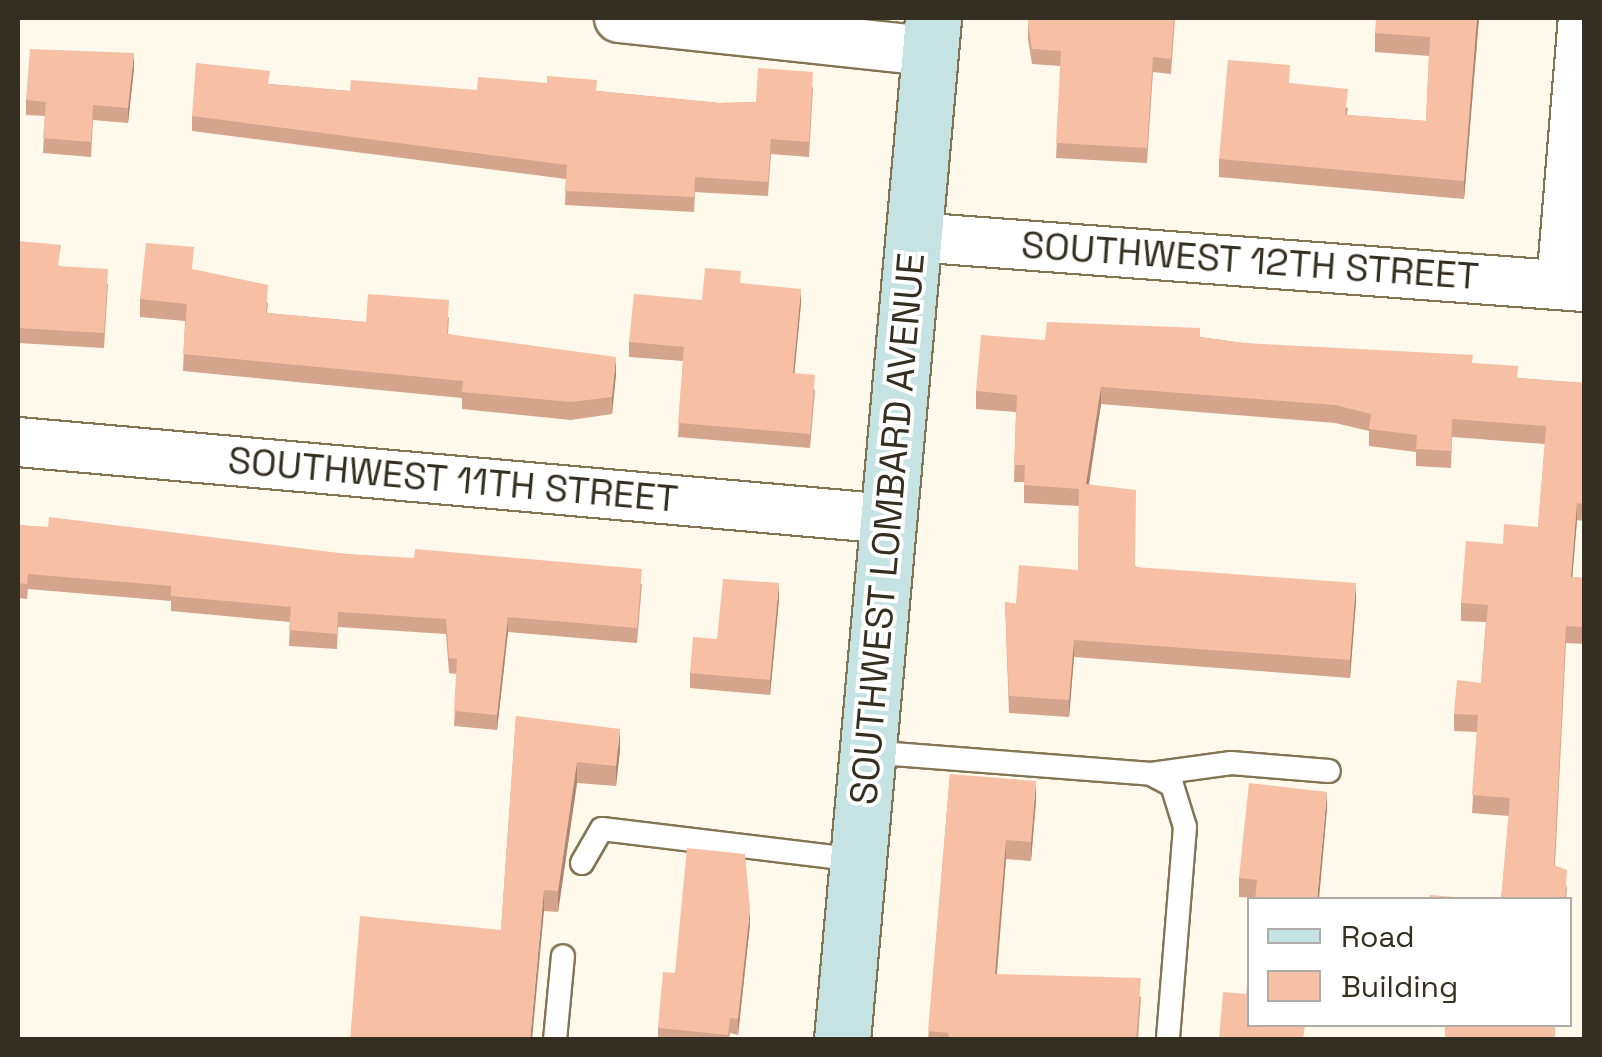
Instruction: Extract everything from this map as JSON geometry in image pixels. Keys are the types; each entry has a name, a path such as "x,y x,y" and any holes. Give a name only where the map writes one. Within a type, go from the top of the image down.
{"street":[{"path":"618,18 931,34"},
{"path":"1573,286 1582,18"},
{"name":"SOUTHWEST LOMBARD AVENUE","path":"842,1040 931,34"},
{"name":"SOUTHWEST 12TH STREET","path":"914,237 1573,286"},
{"name":"SOUTHWEST 11TH STREET","path":"18,442 889,519"}],"lane":[{"path":"867,752 1151,774 1231,763 1329,770"},
{"path":"1151,774 1172,785 1185,828 1168,1040"},
{"path":"582,863 602,828 858,860"},
{"path":"556,1040 563,956"}],"building":[{"path":"1028,18 1174,18 1171,59 1153,57 1147,148 1056,143 1061,51 1032,49"},
{"path":"1376,18 1477,18 1464,181 1219,159 1228,60 1290,65 1289,83 1348,89 1345,115 1426,121 1430,37 1375,33"},
{"path":"30,49 134,53 128,108 93,105 91,142 43,138 46,102 26,100"},
{"path":"196,63 270,71 268,84 350,91 351,80 477,90 478,77 547,83 547,76 597,80 596,91 719,103 756,102 758,68 813,72 809,142 771,139 768,182 695,177 694,197 565,191 567,165 192,116"},
{"path":"18,241 61,245 58,266 108,269 104,333 18,328"},
{"path":"146,243 194,247 192,269 268,285 266,313 366,322 368,294 449,300 447,334 616,357 612,397 571,402 462,392 463,381 183,354 187,304 140,299"},
{"path":"705,268 741,271 740,283 801,289 793,373 815,375 810,434 678,423 684,347 629,342 634,294 702,300"},
{"path":"1047,322 1200,328 1200,337 1243,343 1473,355 1472,363 1518,366 1517,378 1584,383 1584,504 1577,503 1571,577 1584,578 1584,627 1566,626 1554,865 1567,870 1565,897 1501,897 1510,798 1472,795 1478,715 1454,714 1457,680 1481,683 1488,605 1461,603 1466,541 1503,544 1504,524 1538,527 1546,426 1452,419 1451,451 1416,449 1417,435 1369,429 1371,414 1335,405 1101,387 1086,484 1136,490 1135,567 1356,583 1350,660 1074,640 1069,700 1009,696 1005,602 1016,604 1019,565 1078,570 1079,489 1024,485 1025,465 1014,465 1017,395 976,391 981,335 1045,340"},
{"path":"49,517 347,554 414,558 415,549 642,569 637,628 508,617 497,715 454,711 457,659 449,658 446,619 338,612 337,634 289,630 291,607 171,596 171,586 28,574 27,584 18,583 18,525 48,527"},
{"path":"723,579 779,583 770,680 690,673 693,637 717,639"},
{"path":"516,716 620,729 616,766 577,762 558,891 544,890 530,1040 350,1040 360,916 501,930"},
{"path":"950,774 1036,781 1031,842 1006,840 995,974 1141,978 1136,1040 948,1040 949,1033 928,1031"},
{"path":"1249,783 1327,792 1317,897 1255,897 1257,880 1239,878"},
{"path":"687,848 745,854 750,909 738,1019 730,1018 728,1035 658,1028 663,972 675,973"},
{"path":"1247,984 1247,1027 1305,1027 1303,1040 1219,1040 1223,992 1246,994"},
{"path":"1445,1027 1555,1027 1555,1040 1445,1040"}]}
